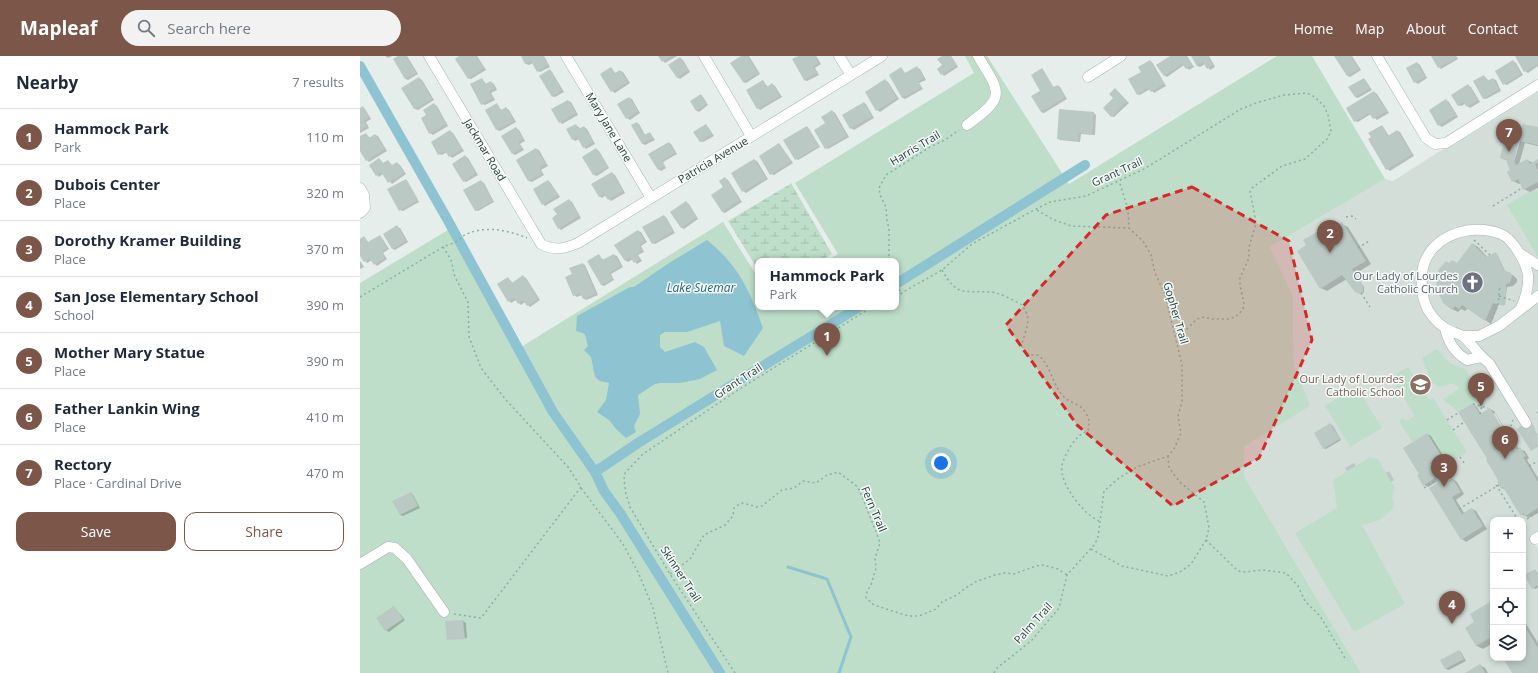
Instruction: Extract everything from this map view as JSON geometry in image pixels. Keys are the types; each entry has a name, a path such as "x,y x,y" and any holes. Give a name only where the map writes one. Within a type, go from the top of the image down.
{"street":[{"name":"Jackmar Road","path":"429,56 541,244"},
{"name":"Mary Jane Lane","path":"566,56 651,198"},
{"path":"704,56 752,136"},
{"path":"839,56 851,75"},
{"name":"Patricia Avenue","path":"541,244 548,248 557,249 567,248 578,243 882,56"},
{"path":"967,126 987,110 996,98 996,90 989,74 978,56"},
{"path":"1088,77 1117,57"},
{"path":"1379,57 1426,138 1435,144 1446,142 1538,85"},
{"path":"360,188 364,195 362,210"},
{"path":"1463,336 1479,336 1499,326 1520,306 1525,299 1528,275 1514,243 1501,234 1483,230 1462,232 1449,236 1437,243 1427,254 1422,269 1421,292 1428,310 1435,320 1445,328 1463,336 1489,363 1526,423"},
{"path":"1519,253 1538,265"},
{"path":"1520,306 1538,296"},
{"path":"1445,328 1447,338 1461,356 1467,360 1482,357"},
{"path":"360,564 388,547 395,548 407,559 444,612"}],"path":[{"name":"Grant Trail","path":"899,295 942,270 972,244 1036,209 1050,202 1086,196 1144,169 1241,109 1284,95 1307,93 1315,97 1324,106 1328,115 1331,131 1327,139 1305,159 1282,166 1252,188 1250,192 1255,217 1255,227 1249,247 1249,258 1240,278 1240,286 1244,302 1243,309 1238,315 1230,320 1204,317 1197,319 1183,333 1175,336"},
{"name":"Harris Trail","path":"889,258 889,229 886,207 880,195 879,188 886,175 930,146 945,140 967,126"},
{"path":"1036,209 1052,219 1071,226 1129,228 1128,209 1119,180"},
{"path":"1493,206 1522,188"},
{"path":"1346,217 1352,216 1356,219"},
{"name":"Gopher Trail","path":"1129,228 1142,241 1151,255 1155,273 1165,294 1182,365 1182,402 1178,416 1181,433 1174,449 1168,456"},
{"path":"360,297 443,247 456,242 464,235 480,231 498,230 514,233 541,244"},
{"path":"1462,232 1477,242 1490,255"},
{"path":"1358,248 1369,241"},
{"path":"443,247 451,260 455,277 468,302 469,337 481,368 506,400 568,467 580,487 623,544 638,572 653,608 668,673"},
{"path":"942,270 955,287 966,292 992,292 1022,305 1028,318 1021,346 1024,352 1041,357 1064,397 1077,404 1086,414 1089,421 1088,431 1081,433 1063,460 1061,472 1066,485 1080,506 1099,521"},
{"path":"1490,323 1498,304 1500,285"},
{"path":"899,290 902,294"},
{"path":"1361,293 1370,307"},
{"path":"1499,296 1520,306"},
{"name":"Grant Trail","path":"624,480 625,473 643,454 738,390 867,310"},
{"path":"1480,414 1489,377"},
{"path":"1478,400 1481,406"},
{"path":"1473,404 1488,408"},
{"path":"1447,420 1458,413"},
{"path":"1509,431 1514,417"},
{"path":"1453,430 1464,422"},
{"path":"1090,549 1122,566 1168,576 1180,572 1191,564 1206,540 1208,528 1204,502 1181,483 1175,476 1169,467 1168,456"},
{"name":"Palm Trail","path":"994,673 997,668 1030,640 1059,608 1067,575 1090,549 1098,537 1104,492 1119,478 1137,467 1168,456"},
{"path":"1460,457 1465,464"},
{"path":"1529,466 1538,461"},
{"name":"Fern Trail","path":"670,574 690,559 704,535 725,525 733,516 734,508 738,505 743,503 762,506 782,490 794,488 803,481 816,483 827,475 838,472 858,487 880,543 875,558 876,568 871,585 867,591 866,598 874,605 909,616 919,616 936,609 942,602 957,595 975,582 995,575 1005,573 1014,574 1043,565 1058,569 1067,575"},
{"name":"Skinner Trail","path":"624,480 630,508 670,574 736,673"},
{"path":"1424,488 1436,480"},
{"path":"1459,508 1498,485 1516,517"},
{"path":"444,612 481,618 580,487"},
{"path":"1526,520 1538,512 1535,510"},
{"path":"1206,540 1238,571 1245,572 1263,570 1286,573 1298,586 1305,601 1320,616 1345,658"}],"highlighted area":[{"path":"1192,187 1289,241 1312,340 1259,458 1173,506 1077,425 1006,325 1106,215"}],"shaded area":[{"name":"Our Lady of Lourdes Catholic School","path":"1538,92 1538,533 1530,537 1536,547 1538,546 1538,673 1361,673 1244,476 1244,447 1309,406 1294,365 1293,295 1270,247 1385,179 1393,181 1440,151 1454,145"}],"green space":[{"path":"965,56 987,56 1069,184 1277,56 1312,56 1385,179 1270,247 1293,295 1294,365 1310,406 1244,447 1244,476 1361,673 360,673 360,283 453,227 521,347 723,222 755,273 755,310 899,310 899,258 832,258 838,254 795,183 974,73"},
{"path":"792,183 832,254 825,258 755,258 755,265 728,221"},
{"path":"1538,190 1538,257 1507,205 1529,192"},
{"path":"1437,349 1450,363 1465,369 1483,397 1458,412 1443,399 1460,388 1450,383 1445,386 1440,386 1431,382 1422,358"},
{"path":"1408,367 1429,400 1433,398 1467,452 1447,465 1427,433 1412,442 1399,421 1403,418 1406,421 1415,416 1391,377"},
{"path":"1356,386 1382,428 1350,447 1325,406"},
{"path":"1370,457 1378,459 1395,488 1392,498 1394,505 1388,514 1381,519 1362,525 1405,604 1354,632 1295,533 1337,508 1333,480"}],"water":[{"name":"Lake Suemar","path":"707,240 727,260 742,280 753,302 763,328 744,356 724,346 720,321 687,332 665,332 660,335 660,347 665,352 695,342 704,347 717,370 700,379 680,383 655,384 638,395 640,414 634,426 636,432 626,438 609,420 597,412 606,400 609,383 600,381 595,377 591,357 584,350 588,346 585,334 576,331 577,316 630,287 634,287 669,263"}],"building":[{"path":"398,56 406,56 416,73 405,79 393,59"},
{"path":"459,56 476,56 484,68 468,79 455,59"},
{"path":"521,56 543,56 548,65 537,72 531,61 525,64"},
{"path":"658,56 672,56 662,62"},
{"path":"741,56 748,56 758,73 743,82 730,63"},
{"path":"798,56 815,56 819,63 813,66 817,73 804,80 792,59"},
{"path":"942,56 951,56 957,65 941,75 937,69 942,65 937,59"},
{"path":"1170,56 1186,56 1192,65 1186,69 1182,64 1164,76 1156,65"},
{"path":"1191,56 1208,56 1213,65 1207,69 1203,62 1197,66"},
{"path":"1334,56 1351,56 1359,69 1347,76"},
{"path":"1431,56 1455,56 1456,58 1438,68"},
{"path":"1515,56 1538,56 1538,64 1524,72"},
{"path":"680,57 688,70 677,78 668,65"},
{"path":"1150,60 1164,84 1151,92 1148,88 1137,95 1128,79 1141,72 1138,67"},
{"path":"1513,60 1521,74 1503,85 1495,71"},
{"path":"1417,62 1425,77 1414,83 1406,68"},
{"path":"917,66 924,78 918,82 921,88 902,98 889,75 901,67 905,73"},
{"path":"611,67 615,73 620,70 628,82 611,92 600,74"},
{"path":"1042,68 1053,87 1058,85 1065,97 1041,112 1031,96 1040,91 1031,75"},
{"path":"550,69 562,90 552,97 539,76"},
{"path":"1484,75 1487,81 1493,78 1499,89 1483,99 1473,81"},
{"path":"419,77 432,99 414,109 401,88"},
{"path":"482,78 485,84 491,81 495,88 489,91 493,98 481,105 470,84"},
{"path":"1364,78 1370,88 1355,97 1348,87"},
{"path":"885,79 897,98 876,111 865,92"},
{"path":"763,80 767,87 772,83 780,96 757,109 746,90"},
{"path":"1468,84 1478,100 1467,107 1463,102 1458,106 1451,95"},
{"path":"1115,88 1127,101 1111,117 1103,108 1113,98 1109,94"},
{"path":"1374,91 1387,111 1373,119 1369,113 1354,122 1346,108"},
{"path":"701,94 707,104 696,111 690,101"},
{"path":"629,97 638,111 626,119 617,104"},
{"path":"1446,99 1456,115 1438,126 1429,110"},
{"path":"568,100 576,113 559,123 551,109"},
{"path":"864,102 872,116 850,129 842,115"},
{"path":"434,103 446,124 429,134 421,118 426,115 423,110"},
{"path":"497,103 501,110 506,107 514,121 496,130 485,110"},
{"path":"363,106 369,117 364,121 367,126 360,131 360,108"},
{"path":"1059,109 1094,112 1092,135 1078,133 1078,141 1057,139"},
{"path":"832,110 847,136 825,149 814,130 825,123 821,117"},
{"path":"637,122 644,135 650,132 653,138 642,144 631,125"},
{"path":"576,124 579,129 584,126 593,142 583,148 577,137 572,140 566,129"},
{"path":"706,124 712,134 700,142 693,132"},
{"path":"1523,124 1538,127 1538,145 1519,141 1514,161 1516,165 1527,159 1530,164 1538,159 1538,163 1535,164 1538,170 1538,182 1523,190 1518,179 1512,182 1507,172 1510,170 1507,160 1500,158 1505,137 1516,139 1519,138"},
{"path":"1382,125 1388,136 1397,130 1412,154 1386,170 1368,139 1371,137 1368,133"},
{"path":"807,126 819,146 795,160 783,140"},
{"path":"516,127 523,139 518,142 522,148 512,154 501,136"},
{"path":"450,130 462,149 449,157 445,151 438,155 431,142"},
{"path":"366,133 369,138 375,134 385,149 366,161 360,151 360,136"},
{"path":"669,142 675,153 661,161 665,166 658,170 648,154"},
{"path":"779,143 791,162 770,175 759,156"},
{"path":"536,148 546,164 539,168 542,174 528,181 516,160"},
{"path":"596,148 608,167 593,175 582,157"},
{"path":"465,155 476,173 463,182 452,164"},
{"path":"379,158 383,163 388,160 392,165 397,162 404,173 388,183 381,172 376,176 369,165"},
{"path":"754,159 766,178 742,192 731,173"},
{"path":"612,172 623,191 608,200 604,194 599,197 591,184"},
{"path":"725,177 740,200 722,212 711,195 723,187 719,181"},
{"path":"406,179 418,200 399,211 387,189"},
{"path":"481,180 493,201 475,211 463,190"},
{"path":"548,180 558,195 542,205 533,189"},
{"path":"569,199 579,216 558,229 552,218 557,214 553,209"},
{"path":"686,201 697,217 681,228 670,212"},
{"path":"664,215 673,231 652,244 642,227"},
{"path":"1342,222 1366,261 1352,269 1363,286 1363,292 1360,294 1355,292 1342,275 1320,289 1297,251 1306,245 1303,240 1322,229 1325,233"},
{"path":"397,225 406,241 392,249 383,234"},
{"path":"638,230 645,241 639,245 642,250 637,254 640,259 634,263 630,257 625,261 614,245"},
{"path":"380,235 387,248 382,251 385,258 374,265 370,259 364,262 360,256 360,239 364,236 368,242"},
{"name":"Our Lady of Lourdes Catholic Church","path":"1472,243 1486,257 1496,252 1504,270 1511,273 1512,276 1510,283 1506,284 1506,298 1504,306 1493,303 1485,321 1462,305 1459,309 1455,306 1452,310 1443,303 1436,288 1439,269 1446,261 1449,263 1452,260 1457,263"},
{"path":"599,254 602,260 614,254 621,266 609,273 613,279 601,285 587,261"},
{"path":"583,263 596,294 583,299 580,293 573,296 565,277 572,274 569,268"},
{"path":"523,275 538,299 527,306 523,300 518,304 514,298 508,302 497,284 508,277 512,283"},
{"path":"1473,403 1480,414 1490,408 1504,431 1512,432 1514,435 1513,441 1517,449 1520,447 1526,456 1523,457 1538,482 1538,508 1525,516 1523,513 1520,515 1503,487 1501,489 1497,481 1498,480 1486,460 1487,459 1458,412"},
{"path":"1529,421 1538,435 1538,447 1531,451 1517,429"},
{"path":"1330,423 1340,439 1323,449 1314,433"},
{"path":"1427,433 1447,465 1436,472 1444,484 1452,478 1461,492 1452,497 1462,514 1472,508 1483,526 1461,540 1429,488 1437,483 1435,478 1423,486 1417,475 1419,474 1403,448"},
{"path":"1354,463 1356,466 1347,471 1345,468"},
{"path":"1389,471 1394,480 1391,482 1386,473"},
{"path":"411,492 418,506 400,515 392,501"},
{"path":"1535,569 1538,575 1538,585 1532,589 1526,578 1526,574"},
{"path":"1490,602 1490,638 1476,646 1465,628 1474,622 1470,614"},
{"path":"394,606 403,619 385,631 376,618"},
{"path":"463,620 465,639 447,640 445,621"},
{"path":"1526,629 1538,648 1538,673 1512,673 1505,661 1526,661"},
{"path":"1459,650 1464,659 1445,669 1440,660"},
{"path":"1480,664 1485,673 1465,673"}],"waterway":[{"path":"360,66 446,217 553,412 595,472 604,491 620,513 720,673"},
{"path":"899,282 1085,165"},
{"path":"595,472 638,443 854,310"},
{"path":"788,567 827,579 851,637 839,673"}],"tunnel":[{"path":"1526,423 1538,442"}],"place":[{"name":"Rectory","path":"1509,152"},
{"name":"Dubois Center","path":"1330,253"},
{"name":"Our Lady of Lourdes Catholic Church","path":"1473,282"},
{"name":"Hammock Park","path":"827,356"},
{"name":"Our Lady of Lourdes Catholic School","path":"1420,385"},
{"name":"Mother Mary Statue","path":"1481,406"},
{"name":"Father Lankin Wing","path":"1505,459"},
{"name":"Dorothy Kramer Building","path":"1444,487"},
{"name":"San Jose Elementary School","path":"1452,624"}]}
